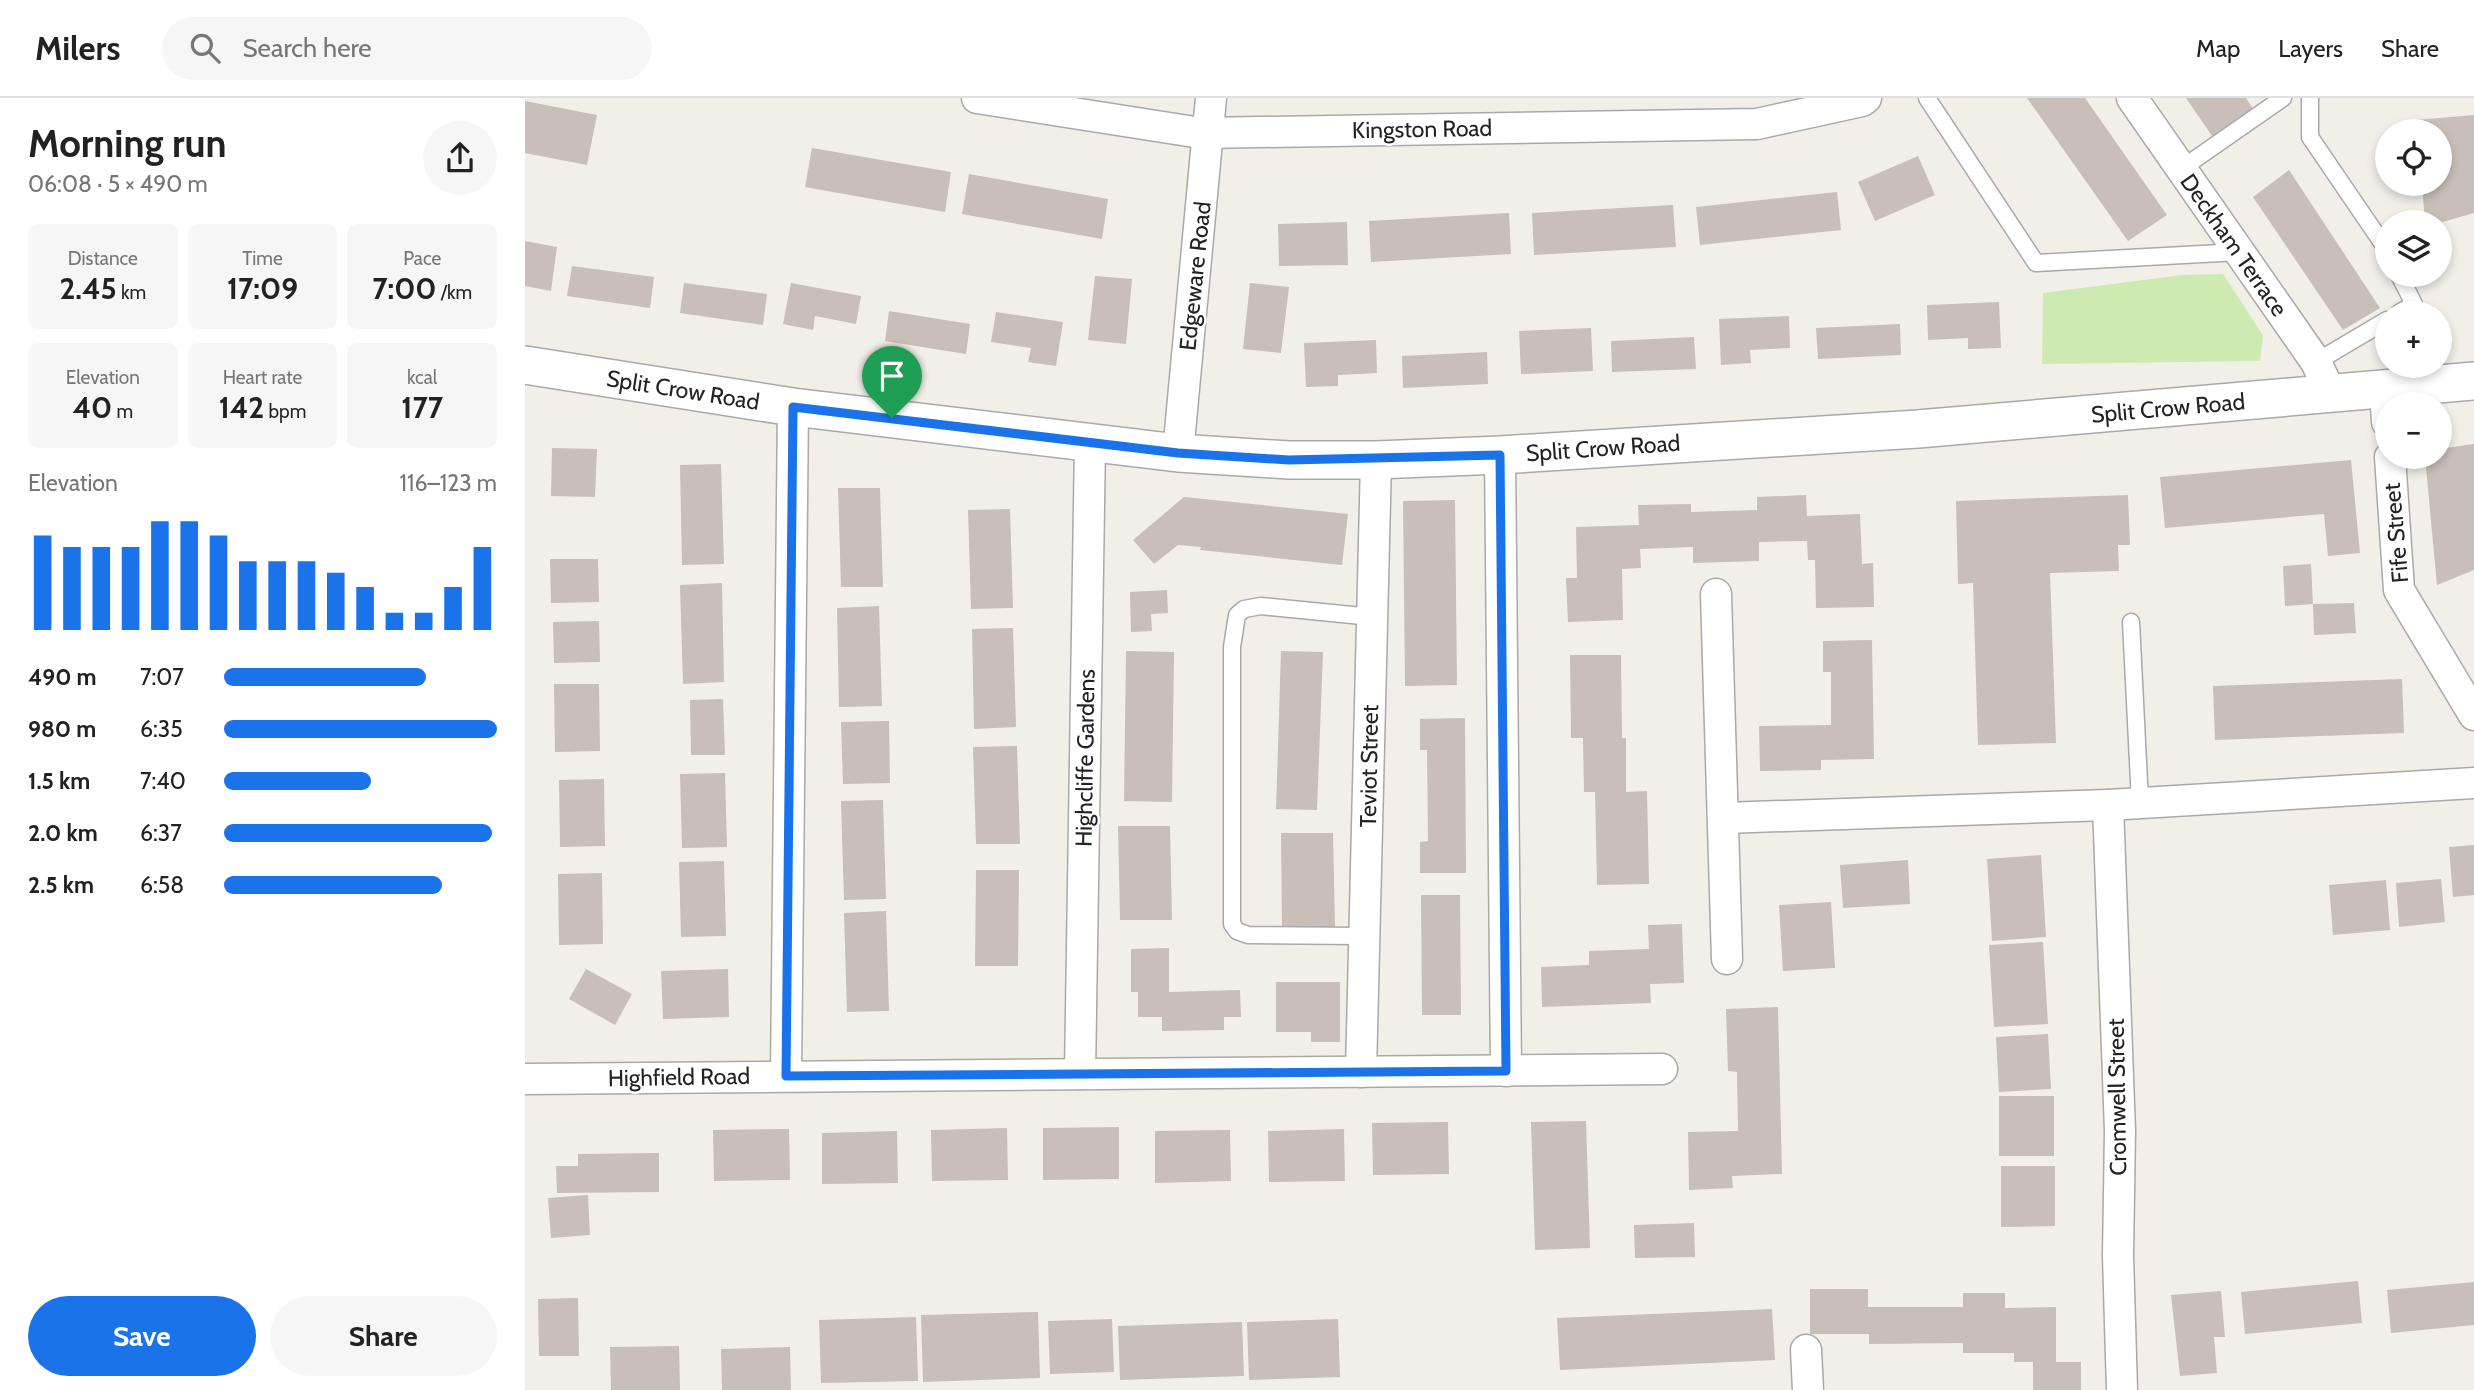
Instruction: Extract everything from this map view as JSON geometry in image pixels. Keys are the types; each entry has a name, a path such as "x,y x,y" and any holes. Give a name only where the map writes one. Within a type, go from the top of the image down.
{"street":[{"name":"Kingston Road","path":"978,98 1209,132 1757,124 1866,98"},
{"name":"Edgeware Road","path":"1178,453 1211,98"},
{"name":"Deckham Terrace","path":"2132,98 2316,362 2332,394"},
{"name":"Split Crow Road","path":"525,365 793,407 1178,453 1289,460 1500,455 1918,429 2332,394 2375,404"},
{"name":"Split Crow Road","path":"2435,392 2474,381"},
{"path":"786,1076 793,407"},
{"name":"Highcliffe Gardens","path":"1080,1074 1090,442"},
{"path":"1500,455 1506,1071"},
{"name":"Teviot Street","path":"1361,1072 1376,460"},
{"name":"Fife Street","path":"2391,469 2399,590 2474,715"},
{"path":"1716,594 1727,959"},
{"path":"1724,818 2108,805 2474,783"},
{"name":"Cromwell Street","path":"2108,805 2119,1131 2118,1256 2122,1390"},
{"name":"Highfield Road","path":"525,1079 1662,1069"},
{"path":"1806,1350 1808,1390"}],"lane":[{"path":"1927,98 2036,263 2239,252"},
{"path":"2181,169 2283,98"},
{"path":"2310,98 2310,137 2375,232"},
{"path":"2316,362 2375,327"},
{"path":"1364,936 1248,935 1237,931 1232,925 1232,647 1237,615 1244,609 1261,606 1372,617"},
{"path":"2131,622 2140,802"}],"green space":[{"path":"2223,274 2263,335 2260,361 2042,364 2043,293 2182,275"}],"building":[{"path":"2027,98 2085,98 2167,215 2128,241"},
{"path":"2186,98 2246,98 2253,109 2212,136"},
{"path":"525,101 597,115 587,165 525,153"},
{"path":"2474,115 2474,213 2452,219 2452,210 2424,210 2423,196 2452,196 2452,119 2428,119"},
{"path":"812,148 951,172 945,212 805,187"},
{"path":"1918,156 1935,195 1875,221 1858,182"},
{"path":"2289,170 2375,301 2375,311 2343,330 2253,197"},
{"path":"969,174 1108,199 1102,239 962,214"},
{"path":"1837,192 1841,230 1700,245 1696,207"},
{"path":"1673,205 1676,247 1534,255 1532,213"},
{"path":"1509,213 1511,254 1371,262 1369,221"},
{"path":"1347,222 1348,265 1279,266 1278,224"},
{"path":"525,241 557,247 551,291 525,286"},
{"path":"572,266 654,277 650,308 567,296"},
{"path":"1095,276 1132,279 1126,344 1088,340"},
{"path":"684,283 767,294 763,325 680,313"},
{"path":"791,283 861,296 856,324 815,316 813,330 783,324"},
{"path":"1250,283 1289,287 1281,353 1243,349"},
{"path":"1999,302 2001,348 1968,349 1968,338 1928,340 1927,305"},
{"path":"889,311 970,324 966,354 885,341"},
{"path":"996,312 1063,322 1056,366 1028,362 1031,348 991,342"},
{"path":"1789,316 1790,348 1750,350 1751,363 1721,365 1719,319"},
{"path":"1900,324 1901,355 1818,359 1816,328"},
{"path":"1591,328 1593,371 1521,374 1519,331"},
{"path":"1694,337 1696,369 1612,372 1611,341"},
{"path":"1376,340 1377,373 1338,375 1338,386 1306,387 1304,343"},
{"path":"1487,352 1488,384 1403,388 1402,356"},
{"path":"2474,444 2474,570 2437,585 2426,469 2452,469 2452,447"},
{"path":"552,448 597,449 595,497 551,496"},
{"path":"2351,460 2360,553 2328,556 2324,514 2165,528 2160,477"},
{"path":"721,464 724,564 682,565 680,465"},
{"path":"838,488 880,488 883,587 841,587"},
{"path":"1806,495 1807,516 1860,514 1862,564 1873,563 1874,607 1816,608 1815,560 1808,560 1807,541 1759,542 1759,561 1693,563 1693,547 1640,549 1641,568 1622,569 1623,620 1568,622 1566,578 1577,578 1576,527 1639,525 1638,505 1691,504 1691,512 1757,510 1757,497"},
{"path":"2128,495 2130,545 2118,545 2119,571 2050,573 2056,743 1978,745 1973,583 1958,584 1956,501"},
{"path":"1184,497 1348,514 1342,565 1200,550 1201,547 1178,545 1154,564 1133,540"},
{"path":"1455,500 1457,685 1405,686 1403,501"},
{"path":"1010,509 1013,608 971,609 968,510"},
{"path":"550,559 598,559 599,602 551,603"},
{"path":"2311,564 2313,604 2285,606 2283,566"},
{"path":"722,583 724,682 683,684 680,585"},
{"path":"1167,590 1168,613 1151,614 1152,631 1131,632 1130,592"},
{"path":"2354,603 2356,633 2314,635 2313,604"},
{"path":"879,606 882,706 839,707 837,608"},
{"path":"599,621 600,662 554,663 553,622"},
{"path":"1013,628 1016,727 974,729 972,629"},
{"path":"1872,640 1874,759 1821,760 1821,770 1760,771 1759,726 1831,725 1831,672 1823,672 1823,641"},
{"path":"1126,651 1174,652 1172,802 1124,801"},
{"path":"1281,651 1323,652 1317,810 1276,809"},
{"path":"1570,655 1621,655 1626,792 1647,791 1649,884 1597,885 1595,792 1584,792 1583,738 1571,738"},
{"path":"2402,679 2404,733 2215,740 2213,686"},
{"path":"554,684 599,684 600,751 555,752"},
{"path":"723,699 725,755 691,755 690,700"},
{"path":"1465,718 1466,873 1420,873 1420,842 1428,841 1427,750 1420,750 1420,719"},
{"path":"889,721 890,783 843,784 841,722"},
{"path":"1017,746 1020,844 976,844 973,747"},
{"path":"725,773 727,847 682,848 680,774"},
{"path":"604,779 605,846 560,847 559,780"},
{"path":"883,800 886,899 844,900 841,801"},
{"path":"1118,826 1170,826 1172,920 1120,920"},
{"path":"1281,833 1333,833 1335,927 1282,928"},
{"path":"2474,845 2474,895 2453,897 2449,847"},
{"path":"2041,855 2046,937 1992,941 1987,859"},
{"path":"1908,860 1910,904 1843,908 1840,865"},
{"path":"724,861 726,936 681,937 679,862"},
{"path":"976,870 1019,870 1018,966 975,966"},
{"path":"602,873 603,944 559,945 558,874"},
{"path":"2441,879 2445,922 2399,927 2396,883"},
{"path":"2386,880 2390,930 2333,935 2329,885"},
{"path":"1421,895 1460,895 1461,1015 1422,1015"},
{"path":"1831,902 1835,968 1783,971 1779,905"},
{"path":"886,911 889,1011 847,1012 844,913"},
{"path":"1682,924 1684,983 1650,984 1651,1003 1542,1007 1541,967 1589,965 1589,951 1649,949 1648,925"},
{"path":"2043,942 2048,1024 1994,1027 1989,945"},
{"path":"1169,948 1169,992 1240,990 1241,1017 1224,1017 1224,1030 1162,1031 1162,1017 1138,1017 1138,992 1131,992 1131,949"},
{"path":"586,969 632,994 615,1025 569,999"},
{"path":"728,969 729,1017 663,1019 661,971"},
{"path":"1276,982 1340,982 1340,1042 1311,1042 1311,1032 1276,1032"},
{"path":"1778,1007 1782,1174 1732,1176 1733,1188 1689,1190 1688,1132 1738,1131 1737,1072 1728,1071 1726,1009"},
{"path":"2048,1034 2051,1089 1999,1092 1996,1037"},
{"path":"1999,1096 2054,1096 2054,1156 1999,1156"},
{"path":"1586,1121 1590,1248 1535,1250 1531,1122"},
{"path":"1448,1122 1449,1174 1373,1175 1372,1123"},
{"path":"1119,1127 1119,1179 1043,1180 1043,1128"},
{"path":"1007,1128 1008,1180 932,1181 931,1130"},
{"path":"789,1129 790,1180 714,1181 713,1130"},
{"path":"1344,1129 1345,1181 1269,1182 1268,1131"},
{"path":"1230,1130 1231,1181 1155,1183 1155,1131"},
{"path":"897,1131 898,1183 822,1184 822,1133"},
{"path":"659,1153 659,1192 557,1193 556,1166 578,1166 578,1154"},
{"path":"2001,1166 2055,1166 2055,1226 2001,1227"},
{"path":"588,1195 590,1235 551,1238 548,1198"},
{"path":"1694,1223 1695,1257 1635,1258 1634,1225"},
{"path":"2358,1281 2362,1323 2245,1334 2241,1292"},
{"path":"2474,1282 2474,1325 2391,1333 2387,1290"},
{"path":"1810,1289 1868,1289 1868,1307 1963,1307 1963,1293 2005,1293 2005,1308 2056,1307 2056,1362 2081,1362 2081,1390 2033,1390 2033,1362 2014,1362 2014,1353 1963,1353 1963,1343 1869,1344 1869,1334 1810,1334"},
{"path":"2221,1291 2225,1337 2214,1337 2217,1373 2180,1376 2171,1295"},
{"path":"578,1298 579,1356 539,1356 538,1299"},
{"path":"1772,1309 1775,1360 1560,1370 1557,1318"},
{"path":"1038,1312 1040,1378 923,1382 921,1315"},
{"path":"916,1317 918,1381 821,1383 819,1320"},
{"path":"1112,1319 1114,1372 1050,1374 1048,1321"},
{"path":"1338,1319 1340,1377 1249,1380 1247,1322"},
{"path":"1242,1322 1244,1376 1120,1380 1118,1326"},
{"path":"679,1346 680,1390 611,1390 610,1347"},
{"path":"790,1347 791,1390 722,1390 721,1349"}],"route":[{"path":"793,407 892,418 1178,453 1289,460 1500,455 1506,1071 786,1076 793,407"}]}
